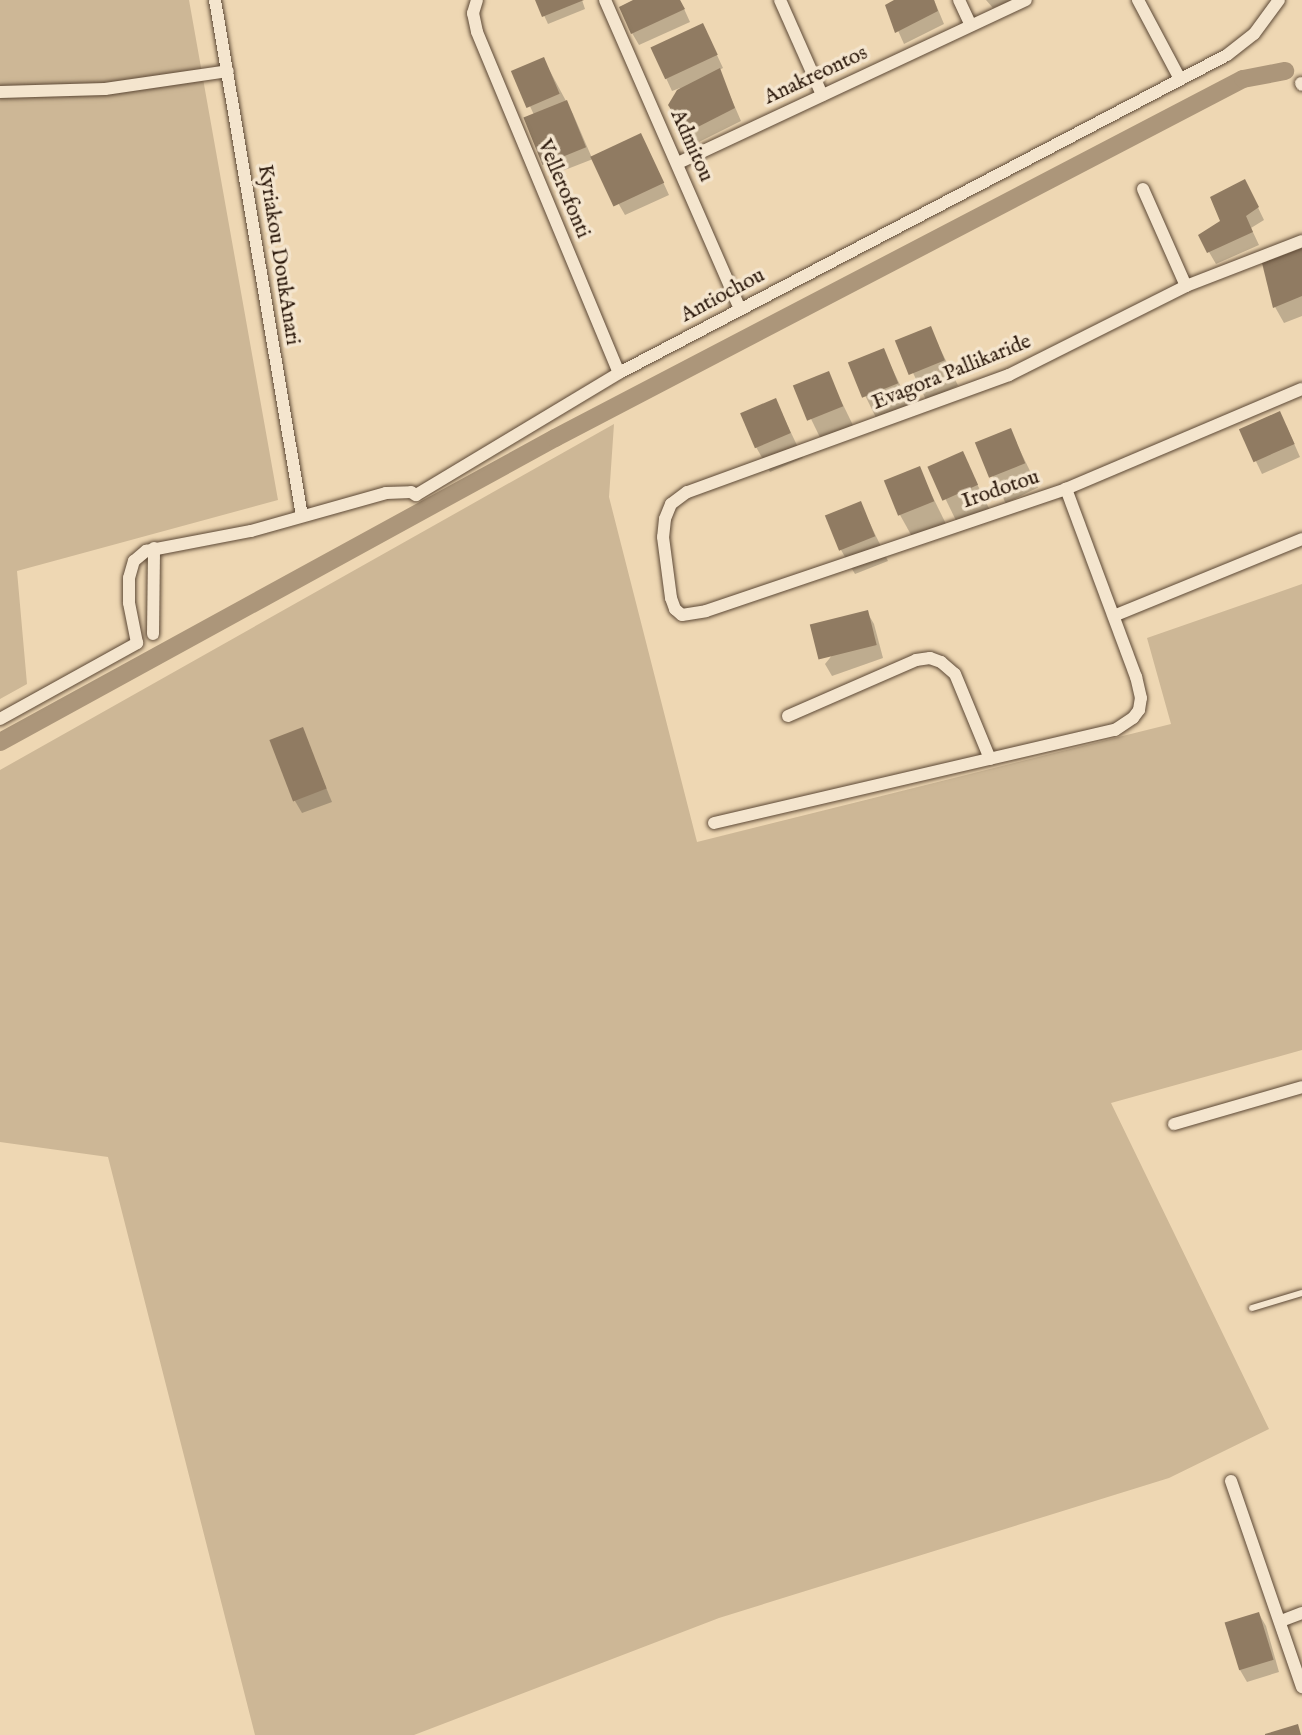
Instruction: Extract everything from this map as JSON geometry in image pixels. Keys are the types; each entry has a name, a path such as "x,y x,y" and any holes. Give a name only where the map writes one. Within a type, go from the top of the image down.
{"street":[{"name":"Kyriakou DoukAnari","path":"215,0 302,516"},
{"name":"Vellerofonti","path":"477,0 474,20 619,373"},
{"name":"Admitou","path":"605,0 740,309"},
{"path":"780,0 822,95"},
{"path":"959,0 970,24"},
{"name":"Anakreontos","path":"678,163 1026,0"},
{"path":"1138,0 1180,79"},
{"name":"Antiochou","path":"154,548 251,531 386,493 411,492 416,495 619,373 1240,46 1260,27 1279,0"},
{"path":"0,92 105,89 228,71"},
{"path":"1143,188 1186,286"},
{"name":"Evagora Pallikaride","path":"706,611 682,615 670,598 663,537 665,519 671,504 687,492 1009,375 1186,286 1302,241"},
{"name":"Irodotou","path":"706,611 1066,489 1302,389"},
{"path":"713,823 1115,730 1133,718 1139,710 1141,698 1116,615 1066,489"},
{"path":"1116,615 1302,539"},
{"path":"153,634 154,548"},
{"path":"0,719 137,643 129,603 129,578 134,561 154,548"},
{"path":"788,716 916,660 930,658 941,662 955,674 990,759"},
{"path":"1174,1124 1302,1087"},
{"path":"1231,1481 1302,1687"},
{"path":"1281,1621 1302,1613"}],"lane":[{"path":"1251,1308 1302,1293"}],"shaded area":[{"path":"0,0 189,0 278,500 17,571 27,684 0,699"},
{"path":"614,424 609,497 697,842 1171,724 1147,638 1302,584 1302,1050 1111,1103 1269,1429 1169,1478 719,1618 414,1735 255,1735 108,1157 0,1142 0,770"}],"building":[{"path":"535,0 584,0 542,17"},
{"path":"633,0 680,0 685,9 631,34 619,7"},
{"path":"894,0 934,0 938,11 895,33 885,5"},
{"path":"703,23 718,55 665,79 650,48"},
{"path":"544,57 560,94 526,108 511,71"},
{"path":"720,68 735,108 686,133 668,105 677,90"},
{"path":"567,100 586,147 543,165 523,118"},
{"path":"641,133 664,183 613,207 590,157"},
{"path":"1245,179 1259,207 1246,216 1253,232 1207,253 1198,235 1220,221 1210,197"},
{"path":"1302,248 1302,296 1273,308 1262,263"},
{"path":"931,326 945,360 909,375 895,341"},
{"path":"884,348 898,383 862,398 848,363"},
{"path":"829,371 843,406 807,421 793,386"},
{"path":"776,398 791,433 755,448 740,413"},
{"path":"1280,411 1295,444 1254,462 1239,429"},
{"path":"1011,428 1025,463 989,478 975,443"},
{"path":"963,451 978,485 942,501 927,467"},
{"path":"920,466 934,501 898,516 884,481"},
{"path":"861,501 875,536 839,551 825,516"},
{"path":"868,610 877,645 818,659 810,625"},
{"path":"303,727 327,789 293,802 269,740"},
{"path":"1259,1612 1274,1660 1239,1670 1225,1623"},
{"path":"1298,1724 1301,1735 1265,1735 1265,1734"}],"waterway":[{"path":"0,742 555,438 1243,79 1285,71"}]}
